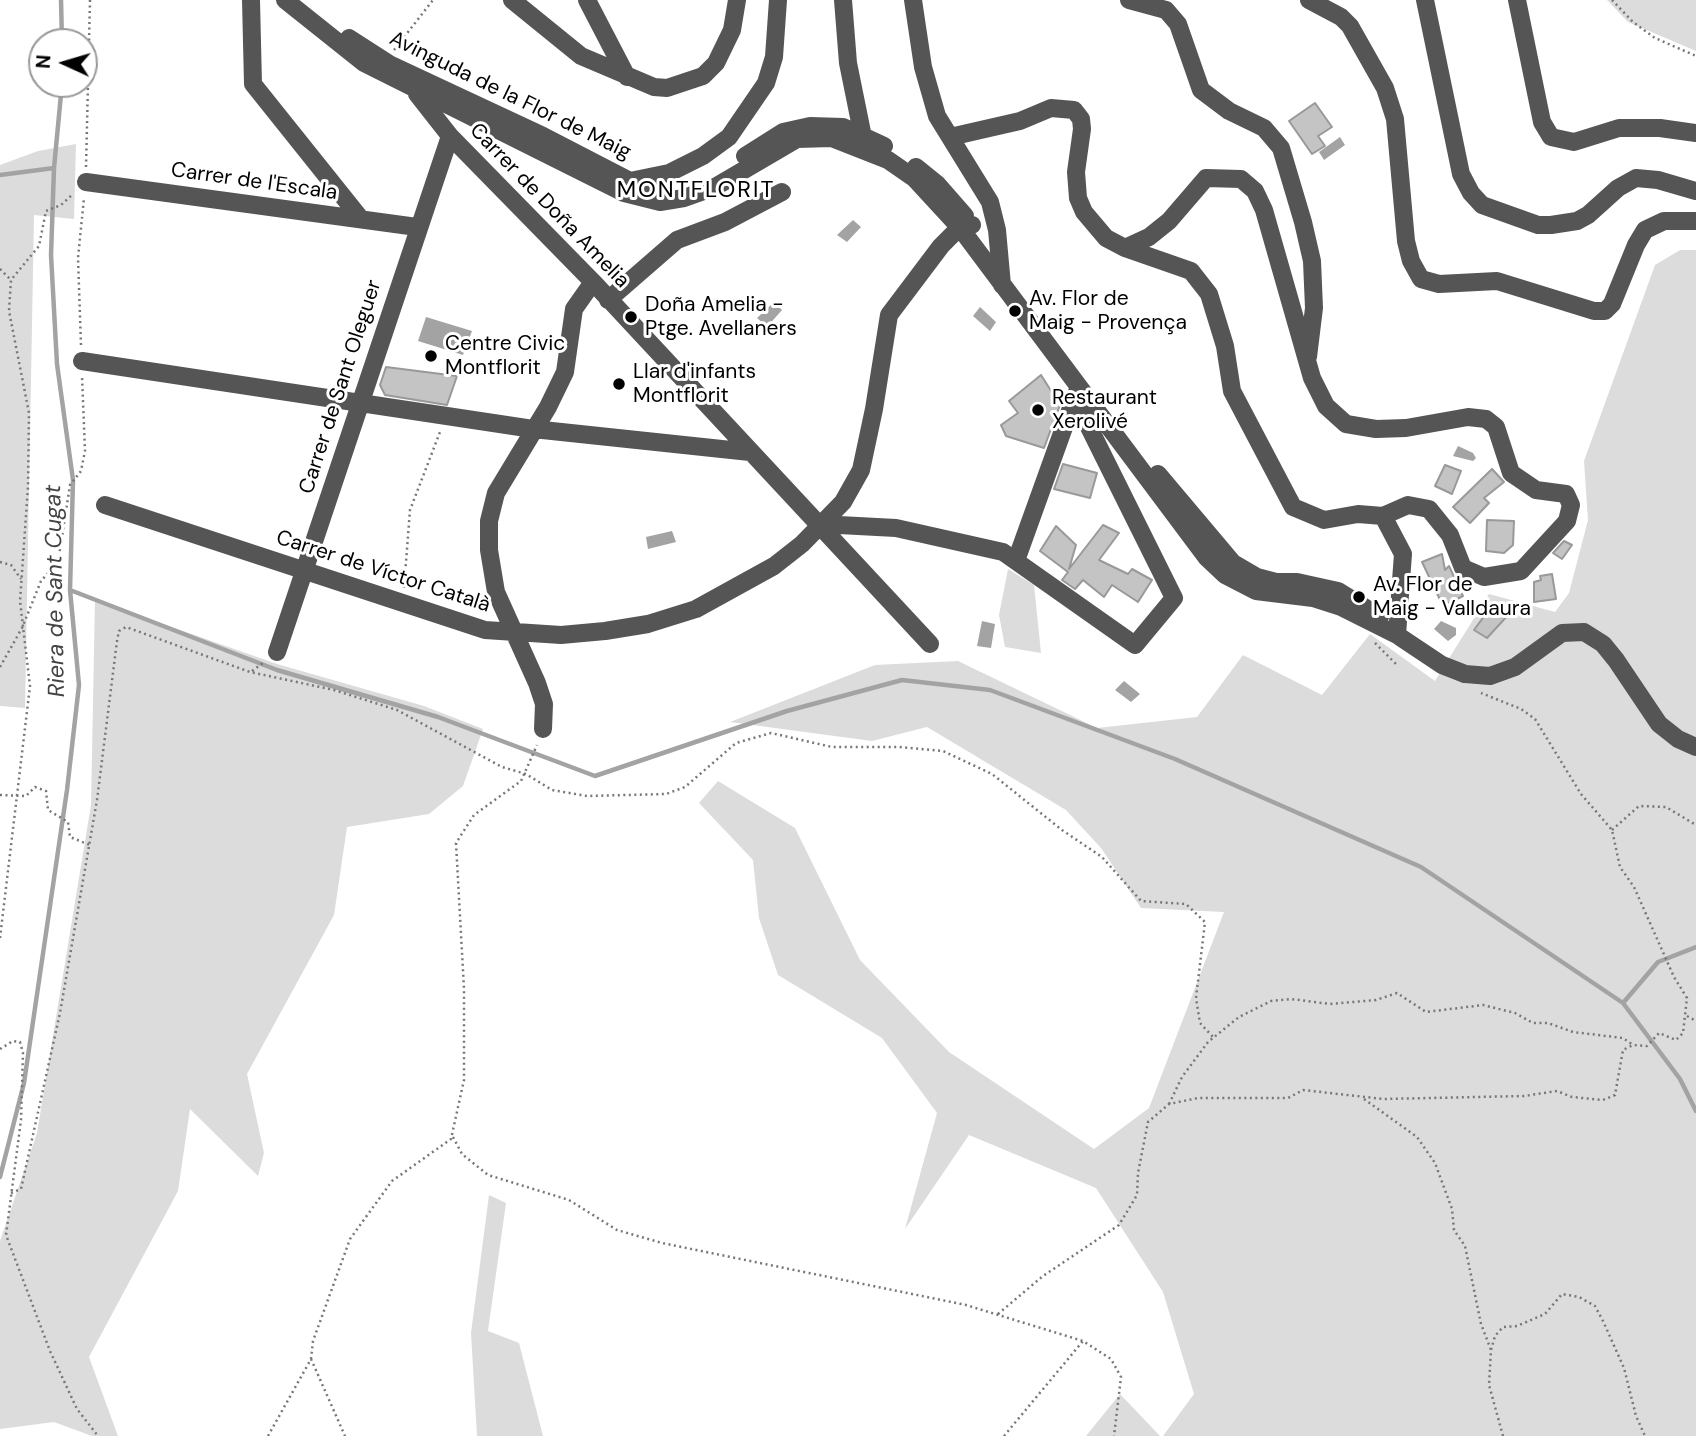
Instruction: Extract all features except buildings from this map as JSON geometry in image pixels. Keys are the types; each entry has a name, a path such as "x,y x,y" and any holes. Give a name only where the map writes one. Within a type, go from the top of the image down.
{"street":[{"path":"251,0 253,83 361,219"},
{"name":"Avinguda de la Flor de Maig","path":"285,0 364,63 624,193 660,202 715,187 797,139 832,138 865,143 903,156 937,184 967,227 1002,286 1207,558 1225,575 1256,591 1328,602 1396,635 1442,665 1465,674 1490,676 1515,667 1562,634 1584,632 1603,644 1659,724 1678,739 1696,747"},
{"name":"Avinguda de la Flor de Maig","path":"304,0 352,40 385,61 649,189 676,189 707,179 783,132 810,127 843,127 865,143"},
{"path":"512,0 569,48 627,77 654,87 667,88 681,86 703,76 725,50 737,0"},
{"path":"587,0 627,77"},
{"path":"630,181 669,173 703,156 729,137 766,83 774,57 778,0"},
{"path":"843,0 848,63 865,143"},
{"path":"913,0 930,94 937,116 982,184 990,202 1002,286"},
{"path":"1129,0 1166,10 1178,24 1201,90 1229,111 1264,128 1281,148 1312,261 1314,308 1308,364"},
{"path":"1310,0 1341,17 1350,26 1385,88 1396,127 1406,241 1411,261 1422,279 1440,284 1497,281 1594,311 1605,311 1612,304 1636,245 1645,230 1664,221 1696,221"},
{"path":"1425,0 1461,174 1465,184 1482,205 1538,225 1551,225 1577,221 1588,215 1618,188 1636,178 1658,180 1696,191"},
{"path":"1517,0 1542,122 1551,137 1574,142 1619,128 1660,128 1696,133"},
{"name":"Carrer de Doña Amelia","path":"402,70 412,88 450,136 593,282 930,644"},
{"path":"950,137 1020,121 1051,108 1074,110 1081,119 1082,129 1076,172 1078,198 1092,225 1106,238 1125,248 1191,271 1209,294 1225,346 1232,391 1293,507 1324,520 1358,514 1383,516 1408,505 1429,509 1450,536 1463,568 1484,577 1521,571 1567,522 1571,505 1566,494 1536,490 1511,473 1496,426 1486,419 1468,417 1406,428 1376,429 1346,424 1326,406 1308,364 1264,210 1255,191 1241,179 1206,178 1169,221 1149,237 1125,248"},
{"name":"Carrer de Sant Oleguer","path":"277,652 417,227 450,136"},
{"name":"Carrer de l'Escala","path":"86,182 417,227"},
{"path":"608,300 677,240 725,222 782,192"},
{"name":"Avinguda de la Flor de Maig","path":"967,227 1000,264 1079,388"},
{"name":"Carrer de Víctor Català","path":"105,505 485,630 561,635 605,631 648,624 696,609 774,566 802,544 843,502 860,470 874,409 889,315 941,246 967,227"},
{"path":"543,729 544,704 496,592 489,550 489,521 496,493 548,407 565,372 574,309 593,282"},
{"path":"82,361 533,429 750,452"},
{"path":"820,524 895,528 968,542 1017,558 1135,645 1174,598 1079,388"},
{"path":"1017,558 1079,388"},
{"path":"1383,516 1403,554 1396,635"}],"path":[{"path":"385,61 433,0"},
{"path":"1612,0 1633,22 1655,38 1696,55"},
{"path":"0,938 30,686 22,628 21,579 28,487 29,413 9,311 11,280 39,246 46,211 61,205"},
{"path":"0,269 11,280"},
{"path":"0,667 22,628 41,581 58,562 70,485 81,471 85,451 82,361"},
{"path":"403,605 411,510 446,416"},
{"path":"0,562 11,565 21,579"},
{"path":"11,1193 21,1189 61,1013 90,845 117,641 119,631 126,627 250,672 334,690 397,710 502,766 526,774 552,790 587,796 666,794 685,787 736,743 771,733 832,747 943,751 992,774 1062,830 1102,857 1141,901 1186,904 1205,922 1196,998 1200,1023 1213,1037"},
{"path":"1373,641 1397,665"},
{"path":"1169,1104 1198,1098 1289,1098 1303,1090 1362,1097 1524,1096 1557,1091 1572,1097 1603,1100 1615,1095 1623,1050 1633,1045 1647,1046 1660,1032 1676,1040 1683,1033 1687,998 1674,977 1634,887 1620,867 1612,831 1581,794 1535,719 1521,709 1472,688 1465,674"},
{"path":"268,1436 311,1359 313,1341 350,1239 392,1181 451,1139 464,1080 464,989 456,843 474,815 526,774 543,729"},
{"path":"0,795 26,796 35,787 46,791 48,810 68,822 71,837 90,845"},
{"path":"1612,831 1639,806 1666,807 1696,825"},
{"path":"998,1314 1044,1276 1119,1225 1137,1195 1138,1173 1148,1122 1169,1104 1182,1077 1213,1037 1238,1017 1271,1001 1291,999 1330,1004 1376,1000 1397,993 1426,1012 1483,1005 1515,1013 1533,1023 1548,1023 1573,1032 1623,1038 1633,1045"},
{"path":"1687,1016 1696,1021"},
{"path":"0,1049 13,1041 20,1042 23,1053 21,1120 6,1235 10,1253 77,1409 98,1436"},
{"path":"1362,1097 1417,1137 1435,1163 1452,1209 1454,1230 1465,1246 1481,1324 1491,1350"},
{"path":"451,1135 462,1154 488,1175 569,1200 617,1230 662,1243 998,1314 1083,1341 1111,1359 1121,1377 1114,1436"},
{"path":"1503,1436 1489,1385 1491,1350 1495,1336 1503,1327 1517,1326 1545,1314 1562,1294 1579,1297 1595,1306 1614,1339 1636,1416 1645,1436"},
{"path":"1004,1436 1083,1341"},
{"path":"311,1359 345,1436"}],"shaded area":[{"path":"1607,0 1696,0 1696,51 1628,22"},
{"path":"1340,137 1345,145 1324,160 1319,152"},
{"path":"76,144 74,219 34,215 25,708 0,706 0,165 38,151"},
{"path":"853,220 861,227 847,242 837,235"},
{"path":"1680,250 1696,250 1696,1436 1163,1436 1194,1394 1163,1292 1096,1188 969,1135 905,1229 937,1113 882,1038 778,975 759,918 753,860 699,803 718,781 795,828 860,960 949,1052 1094,1149 1149,1108 1224,912 1141,908 1101,848 1066,810 927,727 872,741 730,722 875,665 958,661 1097,728 1197,717 1243,655 1322,695 1370,634 1435,681 1489,594 1555,612 1569,593 1588,520 1584,461 1655,265"},
{"path":"774,302 782,310 767,327 757,318"},
{"path":"980,307 996,322 990,331 973,316"},
{"path":"426,317 472,331 463,355 418,341"},
{"path":"1458,446 1473,453 1476,458 1473,461 1453,456"},
{"path":"672,531 676,542 648,549 646,537"},
{"path":"1008,569 1034,585 1041,653 1005,647 999,615"},
{"path":"95,600 277,664 424,706 483,729 463,786 429,814 347,827 334,915 247,1074 264,1153 258,1176 190,1109 178,1191 89,1357 118,1436 92,1436 54,1422 0,1429 0,1241 37,1133 91,805"},
{"path":"982,621 995,624 991,648 977,646"},
{"path":"1441,621 1456,628 1456,635 1448,641 1434,629"},
{"path":"1124,681 1140,694 1131,702 1115,690"},
{"path":"489,1195 506,1203 488,1331 519,1343 543,1436 477,1436 471,1333"},
{"path":"1120,1394 1160,1436 1086,1436"}],"waterway":[{"name":"Riera de Sant Cugat","path":"61,0 62,28"},
{"name":"Riera de Sant Cugat","path":"0,1177 24,1083 67,790 79,685 70,590 73,480 57,364 51,255 54,168 61,98"},
{"path":"0,175 54,168"},
{"path":"70,590 277,670 438,717 595,776 787,711 902,680 990,690 1175,759 1421,867 1623,1003 1680,1079 1696,1111"},
{"path":"1623,1003 1658,962 1696,947"}],"place":[{"name":"Av. Flor de Maig - Provença","path":"1015,311"},
{"name":"Doña Amelia - Ptge. Avellaners","path":"631,317"},
{"name":"Centre Civic Montflorit","path":"431,356"},
{"name":"Llar d'infants Montflorit","path":"619,384"},
{"name":"Restaurant Xerolivé","path":"1038,410"},
{"name":"Av. Flor de Maig - Valldaura","path":"1359,597"}],"district":[{"name":"MONTFLORIT","path":"696,191"}]}
